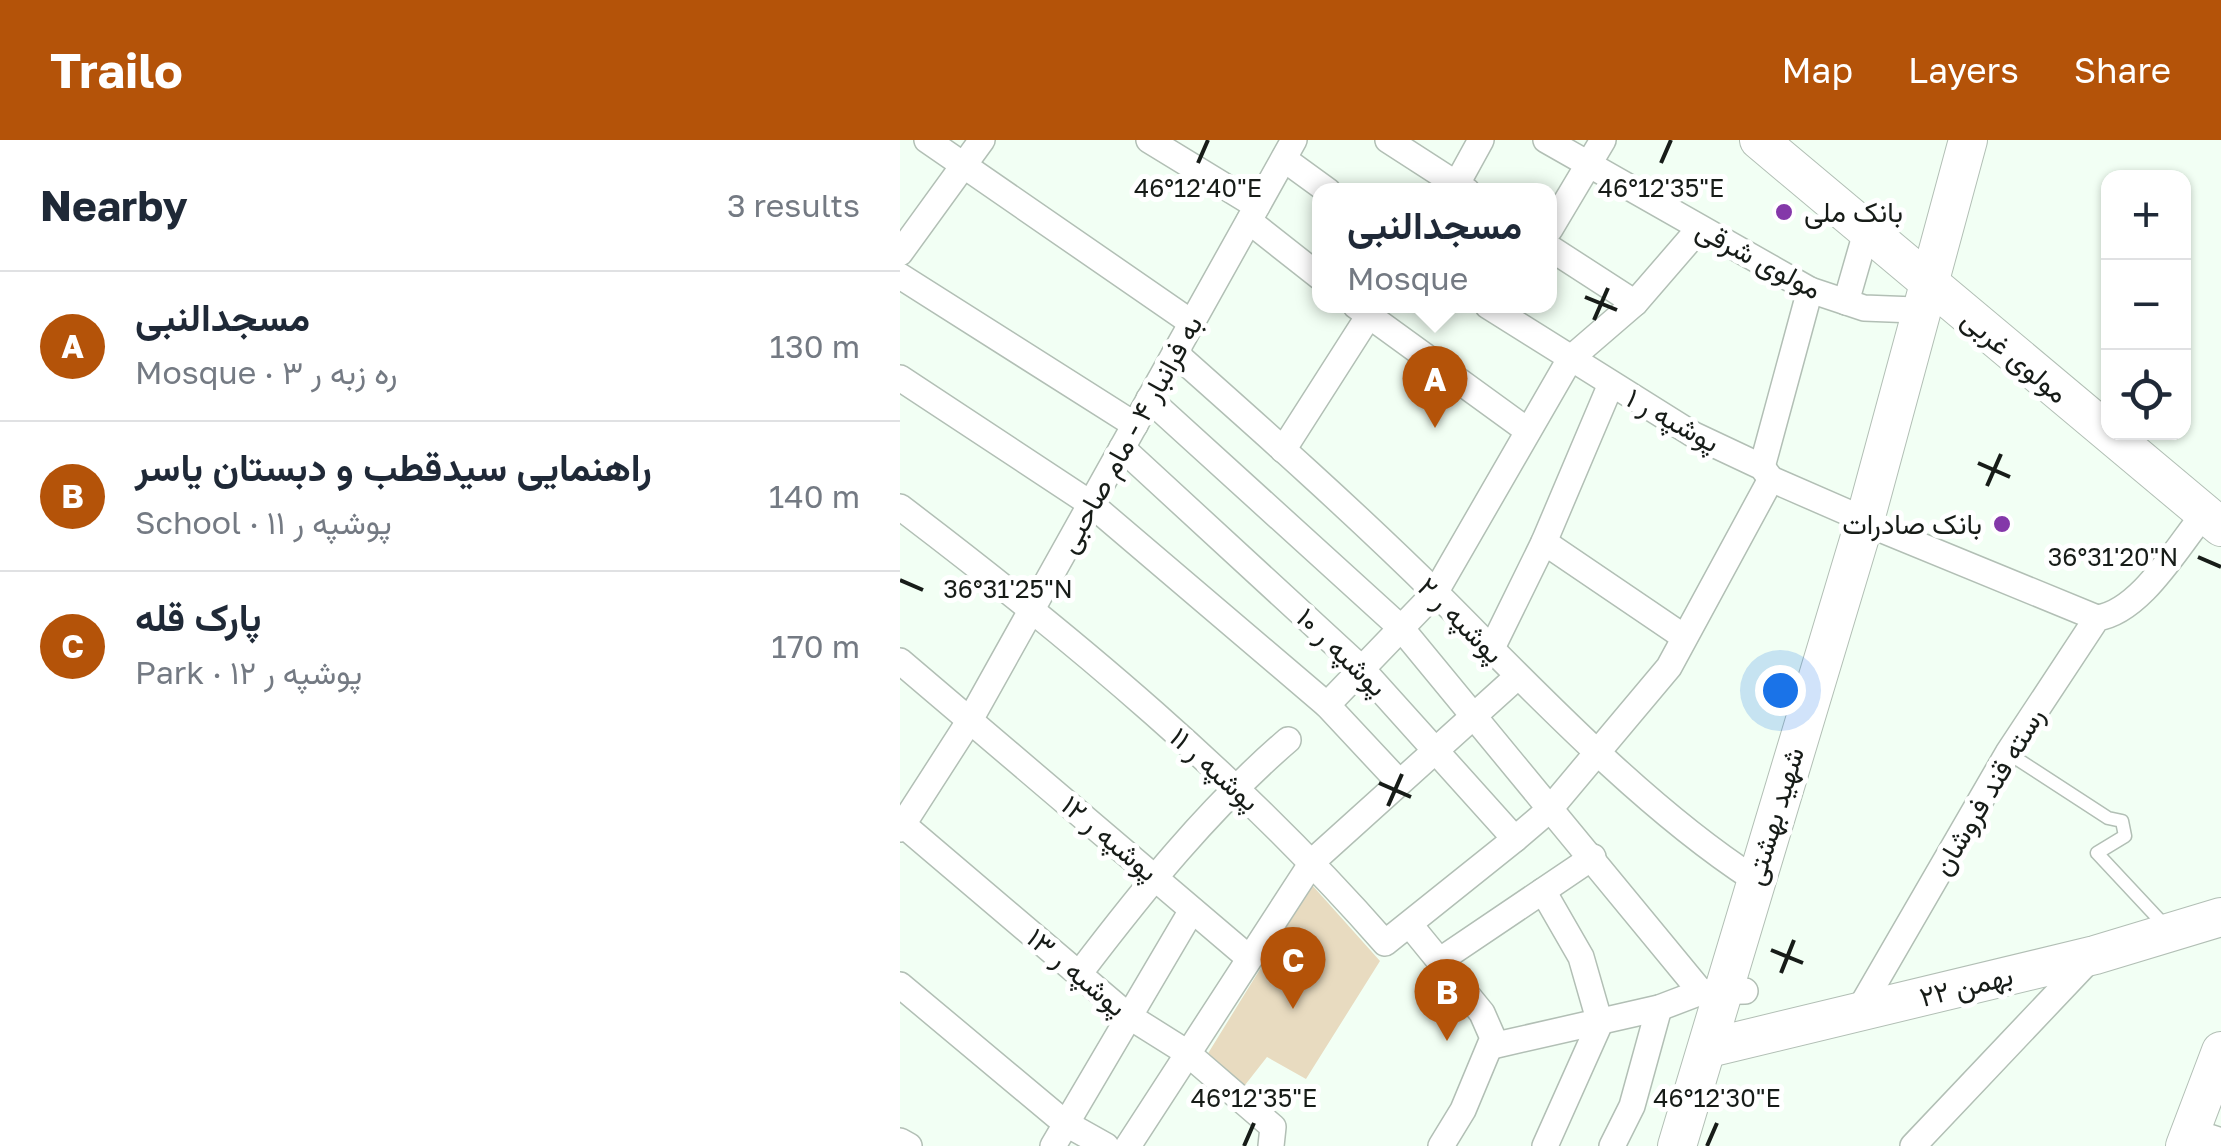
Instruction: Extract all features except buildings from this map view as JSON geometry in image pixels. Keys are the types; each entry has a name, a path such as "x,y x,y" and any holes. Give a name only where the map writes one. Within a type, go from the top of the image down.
{"main road":[{"path":"1759,140 1940,293"},
{"name":"شهید بهشتی","path":"1940,293 1968,140"},
{"name":"شهید بهشتی","path":"1724,991 1804,771 1872,524 1987,140"},
{"name":"مولوی غربی","path":"1940,293 2213,520"},
{"name":"شهید بهشتی","path":"1699,1146 1721,1045 1724,991 1754,879 1872,524"},
{"name":"۲۲ بهمن","path":"1721,1045 2094,955 2221,917"},
{"name":"شهید بهشتی","path":"1677,1146 1721,1045"},
{"path":"2199,1139 2221,1051"}],"street":[{"path":"928,140 1192,323"},
{"path":"900,253 982,140"},
{"path":"1150,140 1253,214 1312,269"},
{"path":"1388,140 1452,183"},
{"path":"1461,183 1481,140"},
{"name":"مولوی شرقی","path":"1546,140 1810,290 1864,308 1916,310 1940,293"},
{"path":"1557,217 1603,140"},
{"path":"1289,150 1321,183"},
{"name":"به فرانبار ۴ - مام صاحبی","path":"901,825 970,720 1289,150"},
{"path":"1327,705 1435,593 1570,359 1635,302 1698,229"},
{"path":"1846,302 1867,229"},
{"path":"1557,252 1635,302"},
{"name":"پوشپه ر ۱۰","path":"900,276 1128,437 1362,668 1515,840"},
{"path":"1441,1146 1464,1110 1492,1046 1482,1014 1410,924 1549,810 1669,667 1766,472 1810,290"},
{"path":"1283,450 1364,313"},
{"path":"1371,313 1528,431"},
{"name":"۱ پوشپه ر","path":"1505,313 1611,384 1766,472 1872,524 2097,618"},
{"name":"پوشپه ر ۲","path":"1175,353 1435,593 1517,677 1697,838 1754,879"},
{"path":"900,378 1091,504 1327,705 1399,782"},
{"path":"1491,650 1544,542 1611,384"},
{"path":"1149,399 1401,628 1475,712 1549,810 1724,991"},
{"name":"پوشپه ر ۱۱","path":"900,507 1032,608 1236,785 1313,861 1385,943 1410,924"},
{"name":"رسته قند فروشان","path":"1858,1012 2008,752 2097,618 2110,616 2140,592 2213,520"},
{"path":"1544,542 1684,637"},
{"name":"پوشپه ر ۱۲","path":"900,661 1249,958"},
{"path":"1128,1146 1313,861 1517,677"},
{"path":"1079,974 1155,875 1236,785 1288,740"},
{"name":"پوشپه ر ۱۳","path":"901,825 1127,1015 1186,1052 1273,1127 1271,1146"},
{"path":"1439,960 1592,857"},
{"path":"1542,891 1581,957 1600,1023 1546,1146"},
{"path":"1053,1146 1192,910"},
{"path":"1913,1146 2094,955"},
{"path":"900,985 1066,1123 1106,1146"},
{"path":"1492,1046 1724,991"},
{"path":"1612,1146 1632,1106 1658,1008"},
{"path":"900,1141 909,1146"}],"lane":[{"path":"2008,752 2108,818 2122,821 2124,836 2097,853 2172,932"}],"shaded area":[{"path":"1312,885 1380,961 1306,1079 1267,1057 1238,1094 1199,1068"}],"place":[{"name":"بانک ملی","path":"1784,212"},
{"name":"مسجدالنبی","path":"1435,428"},
{"name":"بانک صادرات","path":"2002,524"},
{"name":"پارک قله","path":"1293,1009"},
{"name":"راهنمایی سیدقطب و دبستان یاسر","path":"1447,1041"}]}
